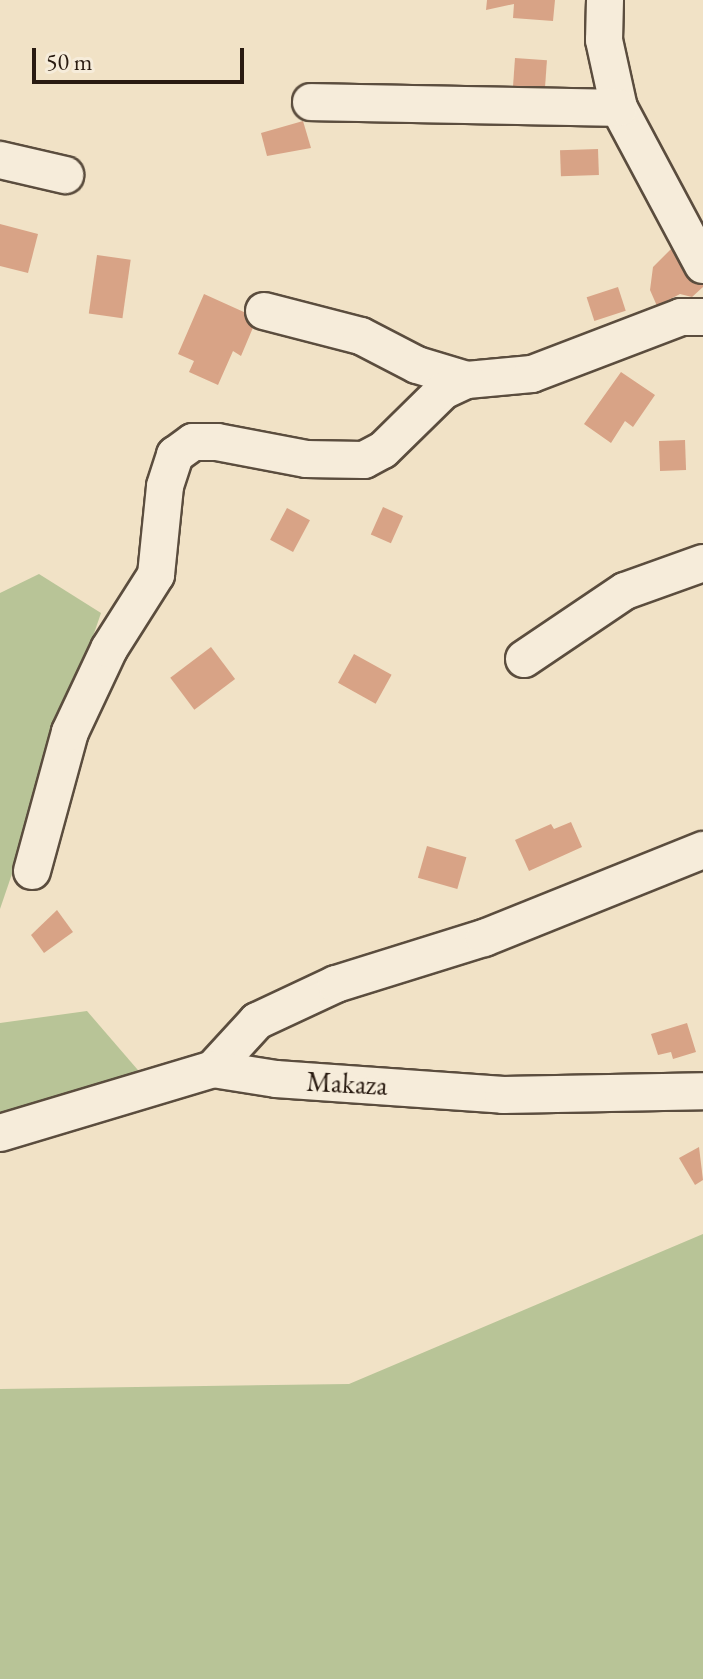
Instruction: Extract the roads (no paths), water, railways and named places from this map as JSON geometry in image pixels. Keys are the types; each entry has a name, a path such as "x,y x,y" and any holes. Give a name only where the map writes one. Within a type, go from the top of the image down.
{"street":[{"path":"605,0 604,40 619,108 703,265"},
{"path":"311,102 619,108"},
{"path":"0,160 65,175"},
{"path":"264,311 361,336 417,365 467,380"},
{"path":"32,871 75,719 109,649 156,575 165,486 175,455 193,442 217,442 306,459 364,460 383,450 443,391 467,380 532,374 681,317 703,317"},
{"path":"524,659 625,591 703,563"},
{"path":"213,1069 257,1021 336,984 484,938 703,850"},
{"name":"Makaza","path":"0,1133 213,1069 276,1079 503,1095 703,1091"}]}
